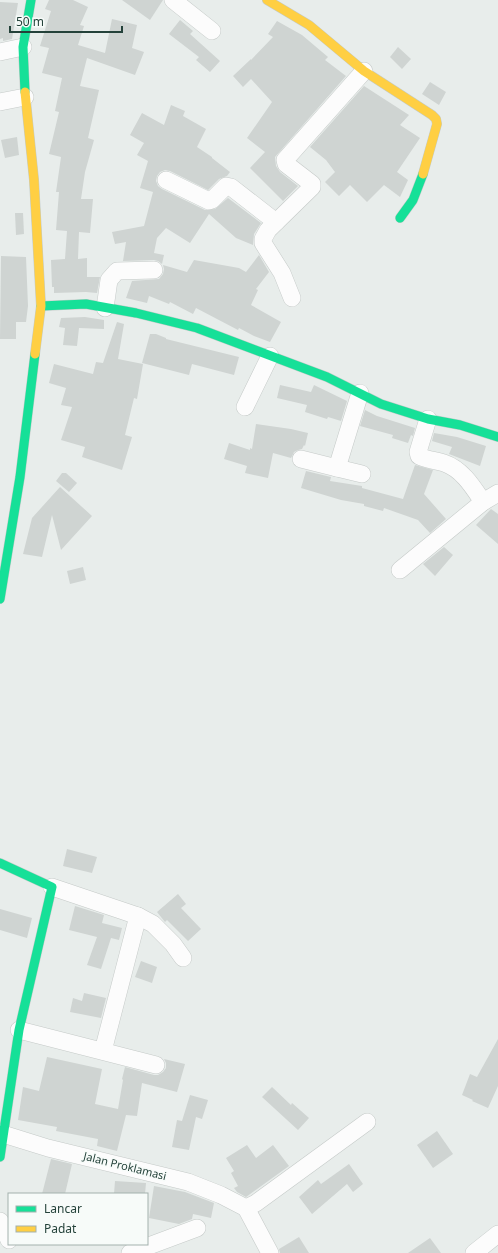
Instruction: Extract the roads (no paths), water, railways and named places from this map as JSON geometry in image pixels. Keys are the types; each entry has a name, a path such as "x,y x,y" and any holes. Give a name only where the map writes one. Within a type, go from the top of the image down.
{"street":[{"path":"0,599 20,477 41,306 34,180 25,98 23,48 31,0"},
{"path":"173,0 212,31"},
{"path":"267,0 309,25 364,70 432,114 436,119 437,124 413,200 400,218"},
{"path":"0,52 23,48"},
{"path":"292,298 282,273 263,244 264,234 312,188 312,184 286,164 286,159 364,70"},
{"path":"0,102 25,98"},
{"path":"166,180 209,201 212,200 226,186 231,187 276,222"},
{"path":"105,308 109,280 117,271 154,270"},
{"path":"41,306 86,304 136,313 197,328 327,377 360,392 381,404 428,419 460,425 498,437"},
{"path":"246,407 270,356"},
{"path":"337,468 360,392"},
{"path":"428,419 418,452 419,456 425,459 444,463 454,468 462,474 483,502"},
{"path":"301,459 362,474"},
{"path":"400,570 483,502 498,493"},
{"path":"0,863 52,887 138,916 153,924 173,944 183,958"},
{"path":"0,1157 2,1134 19,1030 52,887"},
{"path":"103,1052 138,916"},
{"path":"19,1030 156,1065"},
{"path":"270,1253 246,1208 256,1203 367,1122"},
{"name":"Jalan Proklamasi","path":"2,1134 48,1148 188,1182 221,1195 246,1208"},
{"path":"0,1221 8,1238"},
{"path":"130,1253 197,1228"},
{"path":"474,1253 498,1234"}]}
